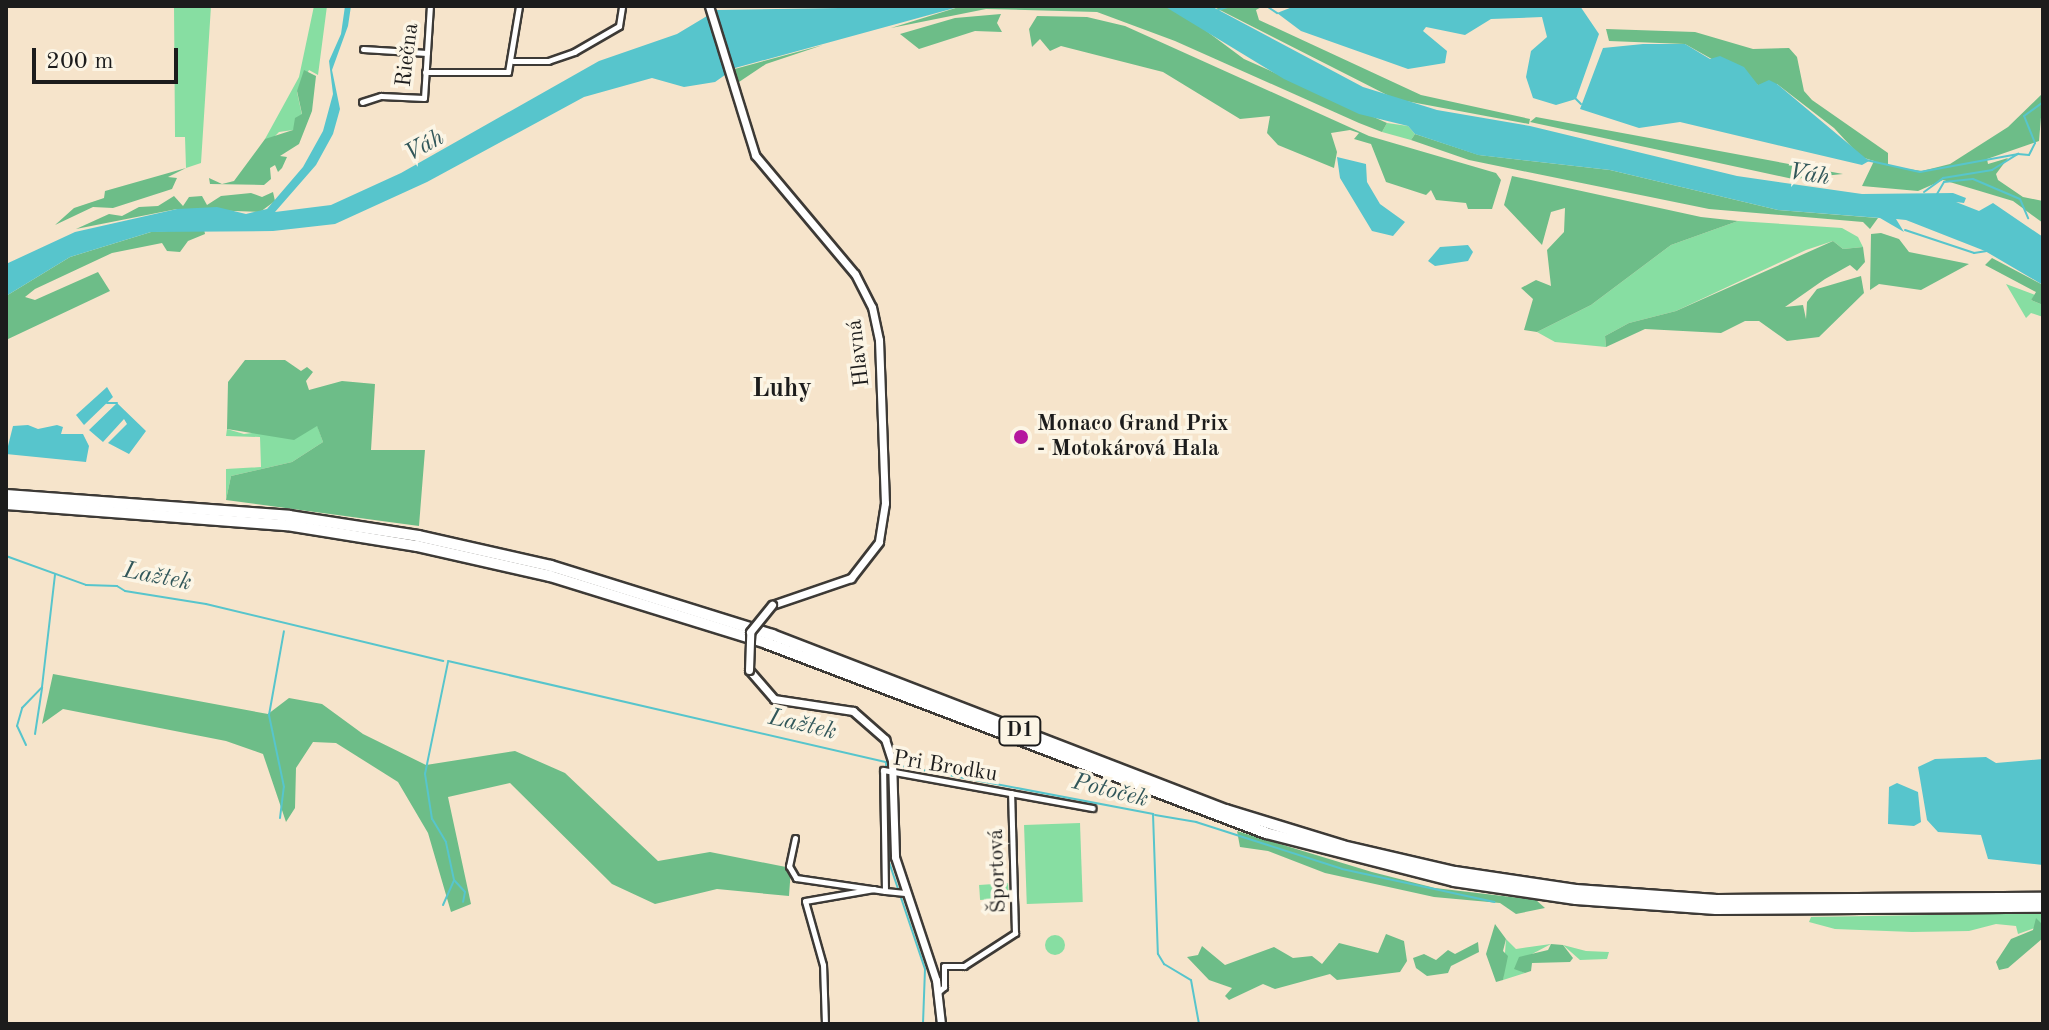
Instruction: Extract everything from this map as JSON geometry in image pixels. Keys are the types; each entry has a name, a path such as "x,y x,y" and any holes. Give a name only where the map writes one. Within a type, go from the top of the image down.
{"highway":[{"name":"D1","path":"6,495 289,516 418,536 551,566 816,651 1226,810 1343,846 1455,872 1576,890 1717,900 2043,898"},
{"name":"D1","path":"6,504 158,512 316,529 563,579 778,647 1223,818 1340,855 1440,878 1576,899 1716,909 2043,907"}],"street":[{"name":"Riečna","path":"362,102 381,96 424,98 430,6"},
{"path":"425,72 503,75 513,61 519,6"},
{"path":"513,61 545,62 571,53 619,26 622,6"},
{"name":"Hlavná","path":"709,7 759,164 855,274 873,311 880,348 885,503 879,542 851,578 772,605 750,632 749,670 774,699 842,709 870,720 885,739 890,768"},
{"path":"363,49 427,53"},
{"path":"890,768 894,842 901,894 938,992 941,1024"},
{"name":"Pri Brodku","path":"885,891 890,768 1093,808"},
{"name":"Športová","path":"938,992 944,987 944,966 964,966 1013,937 1016,927 1011,793"},
{"path":"795,838 790,874 901,894"},
{"path":"825,1024 819,943 805,901 874,889"}],"green space":[{"path":"174,6 211,6 201,163 186,168 185,137 175,137"},
{"path":"314,6 327,6 318,75 309,70 297,92 302,115 293,130 279,132 270,141 265,139 299,77"},
{"path":"962,6 1164,6 1182,13 1244,59 1387,123 1382,132 1175,41 1097,12 986,9 891,28"},
{"path":"1212,6 1263,6 1256,10 1259,20 1421,95 1530,119 1529,124 1395,99"},
{"path":"1001,14 997,23 1002,32 975,31 919,49 900,34 955,18"},
{"path":"1037,16 1087,17 1125,26 1369,136 1496,173 1501,180 1492,209 1468,209 1466,203 1436,200 1431,190 1426,195 1386,182 1371,144 1354,139 1359,133 1350,130 1331,133 1337,152 1334,168 1278,145 1267,133 1270,116 1240,119 1163,72 1061,46 1050,51 1040,39 1032,47 1029,29"},
{"path":"1606,29 1695,32 1753,49 1789,48 1797,57 1804,91 1812,100 1888,153 1888,165 1901,168 1922,171 1950,164 2008,127 2043,93 2039,141 1987,159 1988,164 2008,158 1996,174 1998,180 2023,197 2043,201 2043,223 2013,201 1943,180 1918,191 1862,186 1874,161 1861,157 1834,128 1777,84 1758,85 1685,44 1609,41"},
{"path":"823,45 766,64 736,84 731,70"},
{"path":"304,70 316,76 312,111 299,144 280,156 287,157 282,168 278,172 275,165 270,168 271,179 264,185 210,184 209,178 222,184 234,181 265,139 293,130 295,118 302,114 297,91"},
{"path":"1536,117 1843,174 1793,179 1530,122"},
{"path":"1387,123 1408,126 1415,134 1411,140 1382,132"},
{"path":"1415,134 1479,155 1610,170 1778,210 1878,218 1870,229 1863,222 1709,209 1469,160 1411,140"},
{"path":"186,168 168,177 177,178 172,189 113,208 93,207 55,225 74,208 104,198 105,191"},
{"path":"1512,176 1701,217 1738,221 1671,245 1591,305 1537,332 1524,330 1533,299 1521,288 1536,280 1551,286 1547,250 1564,232 1565,208 1551,212 1542,245 1504,205"},
{"path":"273,192 275,201 260,212 177,209 76,229 109,214 122,216 139,207 158,206 174,196 183,206 189,197 202,196 207,205 221,196 251,193 262,197"},
{"path":"1738,221 1842,228 1858,237 1863,247 1843,249 1833,241 1806,250 1676,311 1629,323 1605,336 1606,347 1555,342 1537,332 1591,305 1671,245"},
{"path":"204,229 205,234 188,241 180,252 167,251 162,243 112,253 35,289 25,297 35,300 98,272 110,291 6,340 6,296 70,257 151,232"},
{"path":"1881,233 1899,239 1909,252 1969,264 1921,290 1879,284 1870,290 1871,234"},
{"path":"1833,241 1843,249 1863,247 1865,262 1857,271 1850,265 1825,279 1785,307 1803,305 1806,319 1807,302 1817,289 1861,276 1864,293 1819,337 1787,341 1759,321 1745,321 1721,333 1645,329 1606,347 1605,336 1629,323 1676,311"},
{"path":"1992,258 2043,285 2043,305 2031,300 2036,292 1985,265"},
{"path":"2006,284 2035,295 2031,300 2043,305 2043,317 2031,313 2026,318"},
{"path":"245,360 285,360 301,371 307,367 313,372 306,381 309,390 342,381 375,384 371,450 425,450 419,526 226,500 231,476 292,462 323,442 317,426 294,440 227,429 228,382"},
{"path":"317,425 323,442 292,462 231,476 226,500 226,469 261,467 260,437 226,436 227,429 244,434"},
{"path":"53,674 268,714 289,698 322,704 363,734 426,765 515,751 565,773 658,861 710,852 791,868 789,896 717,889 655,904 612,884 510,783 448,797 471,904 451,912 428,833 398,782 336,743 313,742 296,768 295,808 286,822 263,754 226,741 63,709 42,724"},
{"path":"1080,823 1083,902 1027,904 1024,825"},
{"path":"1237,831 1435,888 1536,900 1545,908 1516,914 1500,903 1434,897 1325,873 1268,851 1240,847"},
{"path":"1008,883 1009,898 980,900 979,885"},
{"path":"2043,913 2043,925 2018,934 2016,926 1996,924 1969,931 1912,932 1835,929 1809,922 1811,917"},
{"path":"2036,918 2043,925 2043,938 2008,968 1999,970 1996,962 2011,939 2033,930"},
{"path":"1495,924 1506,939 1503,951 1508,956 1503,980 1496,982 1486,954"},
{"path":"1386,934 1404,941 1407,961 1400,972 1337,980 1330,974 1275,989 1263,984 1229,1000 1225,996 1232,988 1209,980 1187,957 1198,955 1202,946 1225,965 1274,947 1293,958 1312,956 1322,964 1339,943 1378,953"},
{"path":"1055,935 1062,938 1065,945 1062,952 1055,955 1048,952 1045,945 1048,938"},
{"path":"1506,939 1516,949 1551,944 1519,961 1515,968 1525,973 1503,980"},
{"path":"1478,942 1479,952 1451,966 1448,973 1427,976 1416,968 1413,958 1424,954 1436,960 1448,950 1455,954"},
{"path":"1551,944 1563,945 1573,958 1570,962 1532,963 1531,971 1525,973 1514,969 1519,957 1548,950"},
{"path":"1563,945 1586,951 1609,952 1607,959 1580,960"}],"water":[{"path":"345,6 351,6 348,26 332,70 340,109 333,134 316,165 275,212 331,205 401,173 599,61 677,34 717,10 962,6 735,68 715,82 684,87 652,78 584,97 427,182 335,224 273,231 151,232 70,257 6,296 6,264 75,232 177,209 217,207 246,214 267,209 303,167 323,131 333,94 329,61 341,34"},
{"path":"1164,6 1211,6 1363,87 1437,110 1530,126 1737,176 1862,194 1953,193 1966,198 1964,203 1956,202 1979,211 1993,203 2043,237 2043,285 1985,251 1906,220 1896,219 1904,232 1880,218 1778,210 1610,170 1478,155 1415,134 1408,126 1359,114 1284,79"},
{"path":"1295,6 1580,6 1599,34 1576,99 1556,105 1533,98 1526,77 1531,51 1547,37 1542,17 1491,19 1465,35 1426,27 1423,31 1447,51 1445,63 1408,69 1301,31 1277,13"},
{"path":"1685,44 1710,59 1720,56 1744,67 1758,85 1769,80 1777,84 1869,161 1862,165 1680,122 1639,128 1580,109 1603,48"},
{"path":"1337,157 1366,164 1367,182 1380,204 1405,222 1393,236 1372,231 1340,178"},
{"path":"1468,245 1473,252 1468,261 1435,266 1428,261 1440,247"},
{"path":"107,387 113,397 84,425 76,415"},
{"path":"117,403 146,431 129,454 108,443 127,424 124,419 103,442 89,430"},
{"path":"28,425 38,429 57,425 63,427 61,434 83,434 89,446 86,462 6,454 13,426"},
{"path":"1986,757 1996,763 2043,759 2043,865 1988,859 1981,835 1938,832 1927,820 1918,767 1935,759"},
{"path":"1897,783 1918,792 1921,822 1914,826 1888,824 1889,787"}],"waterway":[{"path":"1231,6 1261,6"},
{"path":"1218,10 1231,6"},
{"path":"1268,7 1277,13"},
{"path":"1576,99 1581,104"},
{"path":"1924,192 1943,178 1992,170 2018,154 2029,155 2035,143 2024,116 2043,102"},
{"path":"1866,160 1920,172 2018,154"},
{"path":"1937,194 1944,182 1973,179 2020,199 2028,218"},
{"path":"1905,230 1974,253 1987,251"},
{"path":"107,403 117,403"},
{"name":"Lažtek","path":"6,556 86,585 117,586 125,591 206,604 443,661"},
{"path":"26,745 17,726 22,708 42,687 55,575"},
{"path":"280,818 284,787 269,715 284,631"},
{"name":"Lažtek","path":"448,661 886,762 889,862 925,969 923,1024"},
{"path":"443,905 454,880 446,842 432,819 425,774 448,662"},
{"path":"35,734 42,688"},
{"name":"Potoček","path":"896,765 1153,814 1158,954 1164,964 1191,980 1199,1024"},
{"path":"1155,815 1196,822 1342,869 1494,902"},
{"path":"454,880 465,892 463,902"}],"place":[{"name":"Monaco Grand Prix - Motokárová Hala","path":"1021,437"}],"district":[{"name":"Luhy","path":"782,390"}],"water label":[{"name":"Váh","path":"425,147"},
{"name":"Váh","path":"1809,176"}]}
